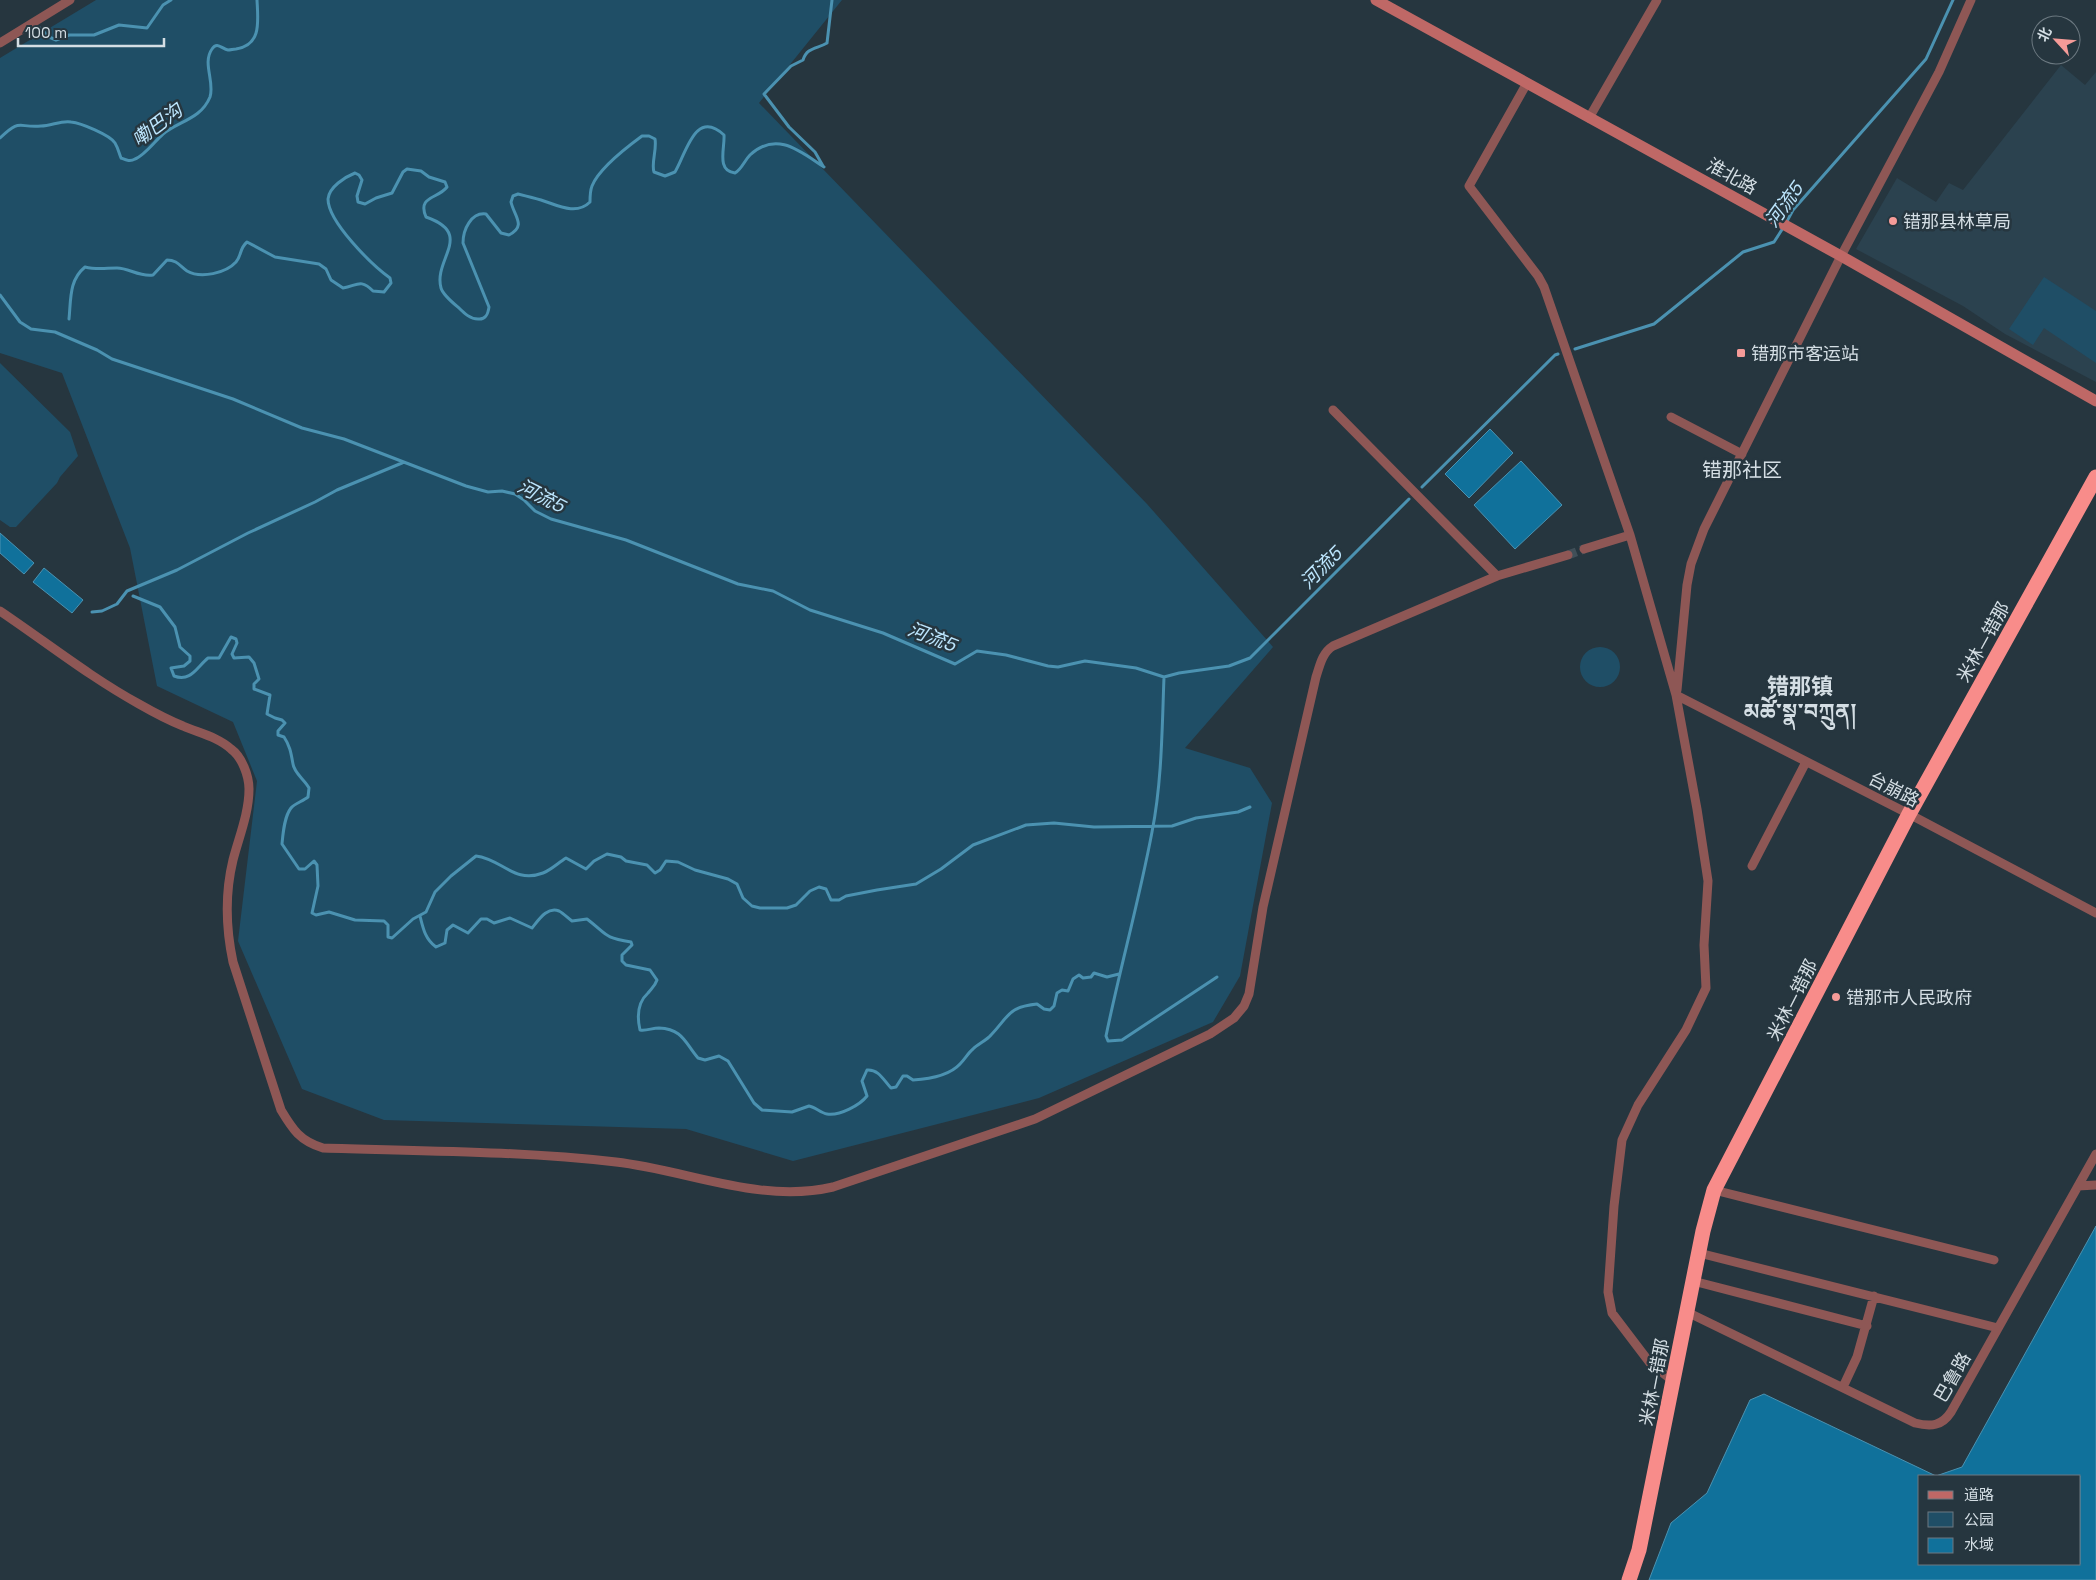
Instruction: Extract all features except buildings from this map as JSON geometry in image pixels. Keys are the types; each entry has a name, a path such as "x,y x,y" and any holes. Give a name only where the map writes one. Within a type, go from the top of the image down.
{"highway":[{"name":"米林—错那","path":"1629,1580 1639,1550 1693,1281 1714,1190 1909,814 2096,477"}],"street":[{"path":"0,43 70,0"},
{"name":"淮北路","path":"1376,0 1841,256 2096,401"},
{"path":"1589,118 1656,0"},
{"path":"1676,696 1686,585 1691,564 1704,529 1841,256 1940,72 1970,0"},
{"path":"1527,83 1468,186 1532,269 1544,288 1630,535 1676,696 1698,809 1708,881 1704,945 1706,988 1686,1030 1638,1105 1622,1140 1614,1206 1608,1292 1612,1313 1650,1363 1673,1381"},
{"path":"1333,410 1497,576"},
{"path":"1671,418 1742,454"},
{"path":"1584,549 1630,535"},
{"path":"0,611 110,686 163,717 219,741 232,749 239,759 246,773 249,787 249,804 233,862 227,910 229,943 233,962 281,1110 292,1128 304,1140 324,1148 574,1157 639,1165 756,1189 813,1192 1035,1119 1196,1041 1234,1018 1244,1006 1249,994 1263,907 1316,678 1322,657 1327,650 1497,576 1568,555"},
{"name":"台崩路","path":"1676,696 1909,814 2096,913"},
{"path":"1752,866 1806,762"},
{"name":"巴鲁路","path":"1687,1312 1915,1423 1926,1426 1937,1425 1945,1420 1951,1412 2096,1154"},
{"path":"2078,1186 2096,1185"},
{"path":"1714,1190 1994,1260"},
{"path":"1699,1253 1998,1328"},
{"path":"1693,1281 1866,1326"},
{"path":"1843,1387 1857,1357 1874,1296"}],"shaded area":[{"path":"2061,65 2085,85 2096,72 2096,382 2005,334 1963,306 1856,249 1897,178 1936,202 1949,183 1963,190"}],"green space":[{"path":"96,0 842,0 759,103 1147,504 1273,647 1185,748 1250,768 1272,803 1240,976 1213,1022 1039,1098 793,1161 686,1129 384,1120 302,1089 238,941 257,781 233,722 157,686 130,548 62,373 0,353 0,58"},
{"path":"2044,277 2096,311 2096,363 2044,328 2033,345 2009,329"},
{"path":"0,363 70,432 78,456 57,483 16,527 10,527 0,520"},
{"path":"1600,647 1614,653 1620,667 1614,681 1600,687 1586,681 1580,667 1586,653"}],"water":[{"path":"1490,429 1513,453 1469,498 1445,474"},
{"path":"1521,461 1562,505 1515,549 1474,505"},
{"path":"0,533 34,563 24,574 0,553"},
{"path":"44,568 83,600 72,613 33,582"},
{"path":"2096,1226 2096,1580 1649,1580 1671,1523 1707,1493 1750,1400 1764,1394 1934,1475 1918,1475 1918,1565 2081,1565 2081,1475 1939,1475 1962,1467"}],"waterway":[{"path":"40,28 49,37 56,40 69,35 94,35 119,25 147,28 163,5 171,0"},
{"name":"嘞巴沟","path":"0,138 19,125 45,126 71,122 88,127 107,136 115,143 121,158 133,160 146,152 163,134 195,115 206,104 211,91 208,66 209,54 216,46 229,50 244,47 250,43 257,31 257,0"},
{"path":"823,166 815,152 789,127 764,94 791,66 803,60 810,50 827,43 832,0"},
{"name":"河流5","path":"1786,223 1793,210 1926,59 1953,0"},
{"path":"69,319 73,284 85,267 97,269 121,268 143,275 153,275 167,260 170,260 176,262 187,271 199,275 213,274 232,266 247,242 275,257 319,264 326,269 331,280 343,288 361,284 373,291 384,292 391,283 390,278 352,242 335,219 330,208 328,199 331,190 342,180 355,173 362,180 357,196 358,202 365,204 392,193 403,172 407,169 421,171 429,177 445,182 447,187 426,201 424,205 426,217 440,224 448,231 450,239 440,277 441,288 446,296 465,314 475,319 483,319 489,307 463,243 464,233 472,219 481,214 486,214 501,233 509,235 514,232 518,224 511,202 513,196 518,194 560,207 573,209 585,206 590,202 592,186 601,172 614,158 642,136 649,136 655,139 654,172 665,176 675,172 693,137 699,130 706,127 714,128 724,135 723,164 729,171 735,173 750,155 770,144 779,144 798,150 824,167"},
{"name":"河流5","path":"1575,349 1654,324 1743,252 1774,242 1783,228"},
{"name":"河流5","path":"0,295 20,322 31,329 55,332 97,350 112,359 233,399 302,428 344,439 466,486 488,492 502,491 515,494 535,511 551,519 626,540 738,584 773,591 810,610 883,633 955,664 977,651 1006,655 1048,666 1058,667 1085,661 1136,668 1164,677 1229,666 1250,658 1409,499"},
{"name":"河流5","path":"1422,487 1558,354"},
{"path":"92,612 102,611 117,604 127,591 177,570 337,490 402,463"},
{"path":"133,596 160,607 175,627 180,647 190,656 190,661 184,666 171,668 174,676 189,676 208,658 219,658 231,637 236,639 237,643 232,654 234,658 249,657 254,663 259,679 254,684 254,689 270,695 267,714 285,723 278,731 278,735 286,740 294,767 309,788 308,797 292,807 287,816 282,844 299,869 305,869 314,861 317,865 318,886 312,913 316,915 329,912 355,920 384,921 388,925 388,937 392,938 413,919 426,912 435,892 476,856 493,861 516,873 533,876 543,873 566,858 586,869 594,861 607,854 621,857 626,861 647,865 655,873 660,870 666,861 678,862 695,870 728,879 737,884 743,898 752,906 760,908 787,908 796,905 810,891 819,887 826,889 831,900 839,900 846,896 916,884 941,869 973,845 1026,825 1054,823 1094,827 1172,826 1196,818 1238,812 1250,807"},
{"path":"1164,677 1158,794 1152,832 1106,1036 1108,1041 1122,1040 1217,977"},
{"path":"420,916 427,937 436,947 445,943 447,930 453,925 468,933 481,919 487,919 494,923 510,918 532,928 543,915 555,910 561,912 572,921 587,919 610,937 631,942 632,945 622,955 622,961 626,965 650,970 657,980 644,997 640,1006 638,1015 640,1030 659,1028 673,1031 683,1038 698,1058 705,1060 719,1056 728,1061 754,1103 762,1110 792,1112 809,1106 827,1114 844,1112 867,1096 862,1081 867,1070 878,1073 891,1088 896,1087 903,1076 913,1080 932,1078 945,1074 960,1064 1014,1010 1027,1005 1037,1004 1044,1009 1050,1010 1054,1006 1057,993 1062,990 1068,991 1073,979 1079,975 1083,978 1091,977 1094,973 1107,977 1119,974"}],"tunnel":[{"path":"1568,555 1584,549"}],"place":[{"name":"错那县林草局","path":"1893,221"},
{"name":"错那市客运站","path":"1741,353"},
{"name":"错那市人民政府","path":"1836,997"}],"district":[{"name":"错那社区","path":"1742,470"},
{"name":"错那镇 མཚོ་སྣ་བཀྲུན།","path":"1800,698"}]}
